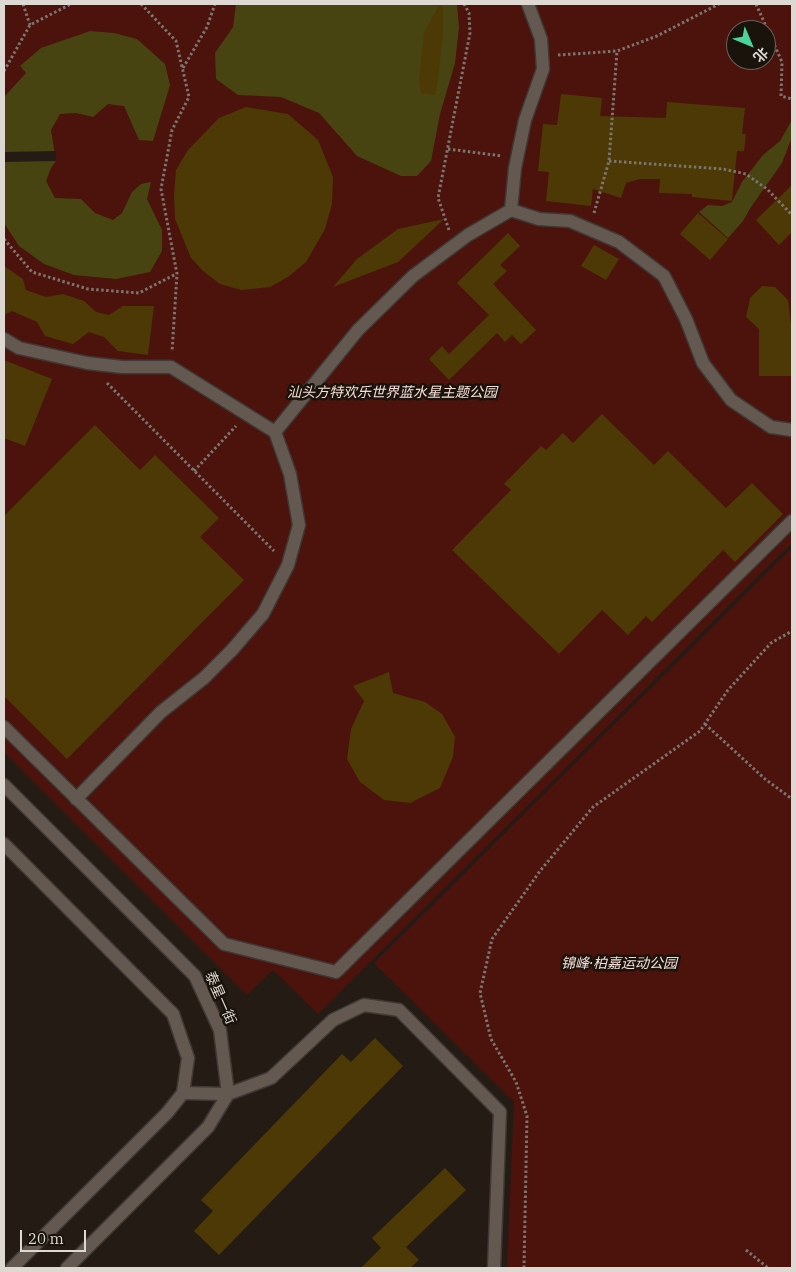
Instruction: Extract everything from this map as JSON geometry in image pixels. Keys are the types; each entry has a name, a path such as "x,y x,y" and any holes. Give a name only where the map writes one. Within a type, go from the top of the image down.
{"street":[{"path":"511,210 517,158 525,120 543,69 541,39 528,4"},
{"path":"275,432 358,330 413,276 455,244 511,210 539,219 570,221 589,229 619,242 664,276 686,319 703,363 730,400 771,428 792,430"},
{"path":"4,339 20,348 87,363 170,367 275,432 290,474 299,525 288,565 263,614 232,650 204,678 161,712 76,799"},
{"path":"4,727 224,944 336,972 792,521"},
{"name":"泰星一街","path":"4,786 195,976 220,1030 228,1094"},
{"path":"4,844 173,1014 188,1058 183,1093 166,1113 12,1268"},
{"path":"183,1093 228,1094 271,1078 333,1020 364,1006 400,1010 500,1112 494,1268"},
{"path":"67,1268 208,1127 228,1094"}],"path":[{"path":"23,4 30,25"},
{"path":"4,71 30,25 72,4"},
{"path":"141,4 176,40 189,97 172,130 161,189 176,274 170,367"},
{"path":"182,69 208,27 215,4"},
{"path":"455,244 438,198 455,102 470,33 468,14 464,4"},
{"path":"542,55 617,51 657,36 719,4"},
{"path":"756,4 782,62 781,96 792,99"},
{"path":"589,229 609,161 617,51"},
{"path":"448,149 517,158"},
{"path":"609,161 723,169 746,174 767,189 792,215"},
{"path":"5,242 32,272 88,289 139,293 176,274"},
{"path":"87,363 288,565"},
{"path":"194,471 247,415"},
{"path":"524,1268 527,1116 516,1082 491,1039 480,992 492,939 540,871 593,807 700,731 728,690 771,643 792,631"},
{"path":"705,724 765,779 792,800"},
{"path":"746,1250 768,1268"}],"green space":[{"name":"汕头方特欢乐世界蓝水星主题公园","path":"4,4 792,4 792,543 318,1014 273,970 247,995 4,752"},
{"name":"锦峰·柏嘉运动公园","path":"792,548 792,1268 507,1268 514,1102 374,963"}],"shaded area":[{"path":"236,4 457,4 459,27 455,63 440,114 431,161 417,176 401,176 357,156 319,113 281,97 238,95 216,79 215,53 233,27"},
{"path":"90,31 114,33 137,39 165,64 170,85 153,141 139,140 124,106 108,104 93,117 76,113 60,114 51,130 56,161 46,181 55,198 81,199 95,213 113,220 122,213 132,192 141,184 151,182 147,199 162,230 162,251 150,272 116,279 74,275 44,264 19,246 4,223 4,97 26,73 20,66 41,48"},
{"path":"792,120 792,137 782,163 743,221 728,238 699,212 708,205 722,206 732,202 742,182 763,155 780,141"}],"pier":[{"path":"56,151 56,161 4,162 4,152"}],"building":[{"path":"440,4 443,4 443,34 435,95 421,93 419,82 424,33"},
{"path":"561,94 602,98 600,116 666,118 667,102 745,108 742,134 746,134 744,151 737,151 732,201 692,197 692,194 659,193 660,179 640,179 626,183 621,198 593,189 591,206 546,201 549,172 538,171 543,124 557,125"},
{"path":"246,107 288,114 318,140 333,177 332,204 325,229 306,262 288,277 270,287 241,290 220,284 203,271 191,258 175,219 174,194 176,170 188,150 219,118"},
{"path":"792,185 792,232 779,245 756,220"},
{"path":"698,213 728,239 710,260 680,234"},
{"path":"444,219 398,262 333,287 357,259 398,229"},
{"path":"508,233 520,246 500,265 507,271 493,284 536,330 521,344 512,335 505,342 497,333 449,380 429,359 442,346 449,354 489,315 457,283"},
{"path":"594,245 619,259 606,280 581,266"},
{"path":"4,266 23,279 26,290 46,297 63,294 84,301 96,312 109,315 123,306 154,306 148,355 118,351 104,337 89,332 73,344 45,336 37,322 12,311 4,315"},
{"path":"762,286 775,287 788,300 792,332 792,376 759,376 759,329 746,317 750,298"},
{"path":"4,360 52,379 25,446 4,438"},
{"path":"602,414 654,465 668,451 726,508 752,483 783,514 735,562 723,550 652,622 646,616 628,635 602,610 559,654 452,550 511,490 504,484 541,446 546,450 563,433 573,443"},
{"path":"95,425 140,470 155,455 219,518 200,537 244,580 67,759 4,696 4,516"},
{"path":"389,672 393,693 425,702 442,714 455,737 453,757 440,788 410,803 384,800 360,782 347,759 351,729 364,701 353,686"},
{"path":"375,1038 403,1066 219,1255 194,1231 213,1211 201,1200 342,1054 351,1062"},
{"path":"445,1168 466,1190 406,1247 419,1260 410,1268 361,1268 381,1248 372,1238"}]}
